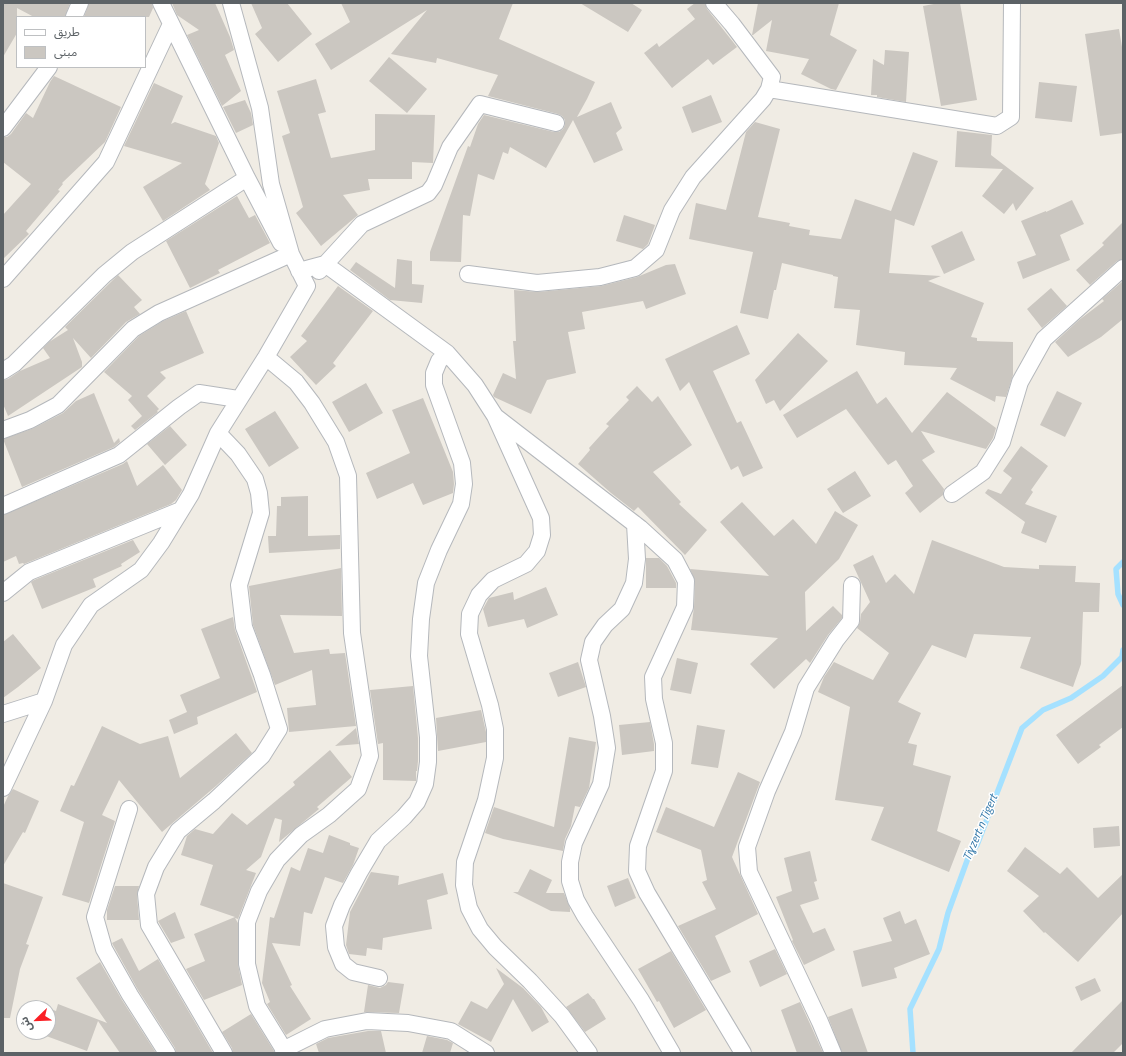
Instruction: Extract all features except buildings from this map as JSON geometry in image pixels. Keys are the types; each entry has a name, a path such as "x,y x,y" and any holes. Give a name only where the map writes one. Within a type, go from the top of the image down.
{"street":[{"path":"74,16 80,3"},
{"path":"161,3 247,178 307,286"},
{"path":"231,3 260,108 271,184 289,254"},
{"path":"468,274 537,283 600,277 635,268 656,250 672,210 692,176 763,98 769,89 772,76 714,3"},
{"path":"769,89 997,126 1011,117 1012,3"},
{"path":"3,279 106,162 171,24"},
{"path":"3,128 48,68"},
{"path":"3,788 44,701 64,645 91,604 141,570 161,543 191,494 218,433 238,399 266,358 307,286 325,264 362,224 428,193 434,185 450,147 480,104 556,123"},
{"path":"3,371 14,364 104,275 132,252 247,178"},
{"path":"3,430 30,420 58,405 133,329 159,313 289,254"},
{"path":"299,271 325,264"},
{"path":"325,264 447,353 475,385 495,416 541,518 542,535 537,551 526,564 493,580 479,595 470,614 469,634 490,705 495,729 495,758 486,800 465,862 464,885 470,908 480,929 495,947 530,981 562,1016 589,1053"},
{"path":"952,494 984,472 1002,442 1020,382 1044,339 1123,268"},
{"path":"379,978 353,972 342,964 336,947 334,926 342,905 378,841 404,817 417,802 425,784 428,762 428,737 419,656 421,619 426,583 439,550 461,504 464,484 462,463 434,385 434,373 439,361 447,353"},
{"path":"266,358 296,382 312,403 336,442 348,476 352,633 370,756 358,789 329,815 301,835 277,860 259,891 247,922 247,964 257,1006 284,1052 325,1029 367,1021 408,1023 451,1031 486,1053"},
{"path":"3,506 119,455 199,393 238,399"},
{"path":"495,416 635,524 675,560 686,581 685,607 653,677 654,699 664,743 664,771 638,846 637,871 647,893 743,1053"},
{"path":"218,433 256,480 259,493 261,513 239,585 244,627 262,674 279,729 262,756 178,832 156,866 146,894 149,925 224,1053"},
{"path":"3,593 29,572 181,510"},
{"path":"635,524 637,559 634,583 622,609 605,624 593,642 589,660 602,716 607,748 601,784 574,843 570,862 570,881 576,900 585,916 641,1000 672,1053"},
{"path":"833,1053 750,872 747,846 767,791 793,732 806,688 836,640 851,621 852,585"},
{"path":"3,714 44,701"},
{"path":"129,810 95,917 104,949 130,995 167,1053"}],"waterway":[{"name":"Tiɣzert n Tigert","path":"1123,562 1116,569 1118,594 1123,605"},
{"name":"Tiɣzert n Tigert","path":"913,1053 910,1009 939,949 948,913 968,858 977,845 1022,728 1043,710 1071,698 1103,676 1122,657 1123,650"}]}
